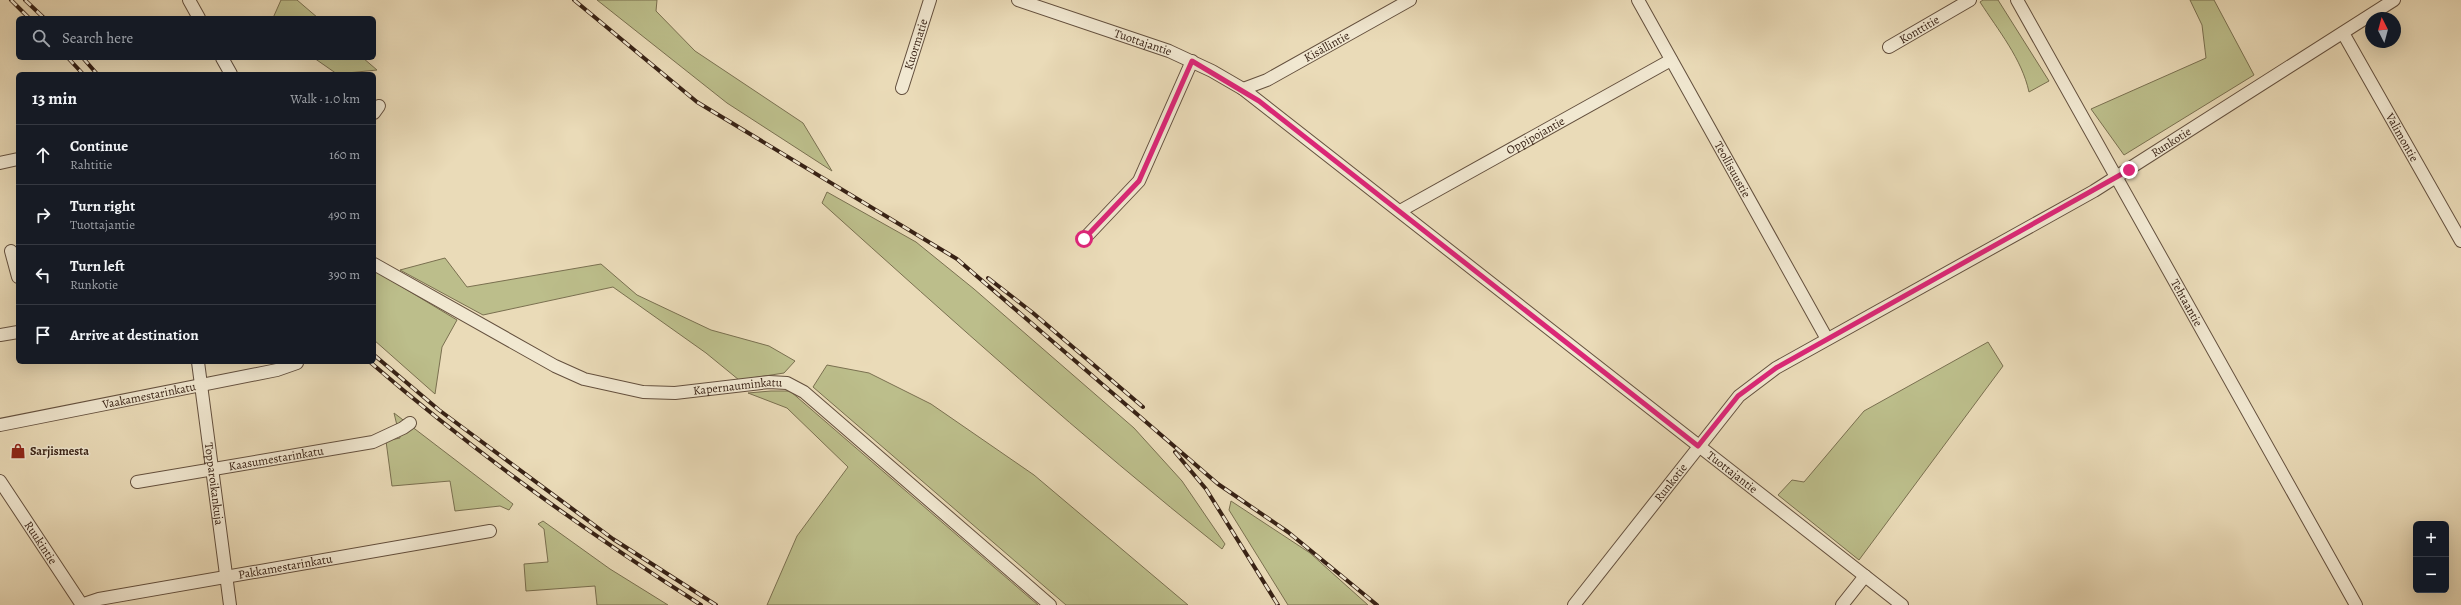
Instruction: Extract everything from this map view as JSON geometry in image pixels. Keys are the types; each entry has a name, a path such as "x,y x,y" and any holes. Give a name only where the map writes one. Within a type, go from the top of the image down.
{"street":[{"path":"189,0 198,16"},
{"name":"Kuormatie","path":"902,88 930,0"},
{"name":"Tuottajantie","path":"1018,0 1169,51 1192,61 1243,89 1902,605"},
{"name":"Kisällintie","path":"1243,89 1267,80 1410,0"},
{"name":"Teollisuustie","path":"1638,0 1827,340"},
{"name":"Konttitie","path":"1889,47 1970,0"},
{"name":"Tehtaantie","path":"2017,0 2356,605"},
{"name":"Runkotie","path":"1574,605 1738,396 1758,380 2117,178 2394,0"},
{"name":"Valimontie","path":"2343,33 2461,241"},
{"path":"223,60 230,72"},
{"name":"Oppipojantie","path":"1400,211 1672,60"},
{"path":"1084,239 1139,181 1192,61"},
{"path":"0,163 16,159"},
{"path":"10,251 16,270"},
{"name":"Kapernauminkatu","path":"376,265 555,366 584,379 628,390 662,394 769,382 787,382 793,385 804,392 1050,605"},
{"path":"0,335 16,332"},
{"name":"Topparoikankuja","path":"198,364 230,605"},
{"name":"Vaakamestarinkatu","path":"0,425 277,370 294,364"},
{"name":"Kaasumestarinkatu","path":"137,482 212,468 373,442 403,428 410,423"},
{"name":"Ruukintie","path":"0,481 81,605"},
{"name":"Pakkamestarinkatu","path":"81,605 99,599 227,578 490,531"},
{"path":"1842,605 1865,576"}],"green space":[{"path":"281,0 297,0 316,16 274,16"},
{"path":"597,0 657,0 656,11 695,51 803,123 832,171 727,103"},
{"path":"1983,0 1998,0 2049,81 2029,92 2026,80 2015,56 1980,2"},
{"path":"2190,0 2214,0 2254,75 2124,155 2091,109 2206,58 2202,25"},
{"path":"317,60 365,60 377,70 357,72 334,72"},
{"path":"827,192 916,242 974,289 1134,428 1182,481 1225,544 1222,549 1069,422 822,203"},
{"path":"445,258 467,287 601,264 637,295 711,330 769,346 795,361 784,373 739,380 706,353 613,287 483,315 400,270"},
{"path":"376,271 457,320 442,347 435,394 376,342"},
{"path":"1988,342 2003,366 1859,560 1778,495 1792,480 1804,482 1864,411"},
{"path":"827,365 869,373 931,404 1034,475 1188,605 1066,605 813,387"},
{"path":"790,391 1038,605 767,605 797,536 848,467 787,408 748,393"},
{"path":"394,413 513,504 509,510 500,506 455,511 450,481 392,486 386,441 400,438"},
{"path":"1231,501 1310,553 1368,605 1288,605 1229,510"},
{"path":"543,521 610,569 668,605 597,605 595,586 526,591 524,564 548,562 544,529 538,524"}],"railway":[{"path":"11,0 27,16"},
{"path":"25,0 42,16"},
{"path":"574,0 697,102 957,259 1218,484 1288,532 1377,605"},
{"path":"70,60 81,72"},
{"path":"85,60 95,72"},
{"path":"988,278 1033,313 1143,407"},
{"path":"376,357 439,410 613,539 716,605"},
{"path":"372,364 449,428 531,490 701,605"},
{"path":"1175,452 1206,489 1278,605"}],"place":[{"name":"Sarjismesta","path":"18,451"}],"route":[{"path":"1084,239 1139,181 1192,61 1243,89 1259,101 1698,446 1738,396 1776,368 2094,192 2129,170"}]}
